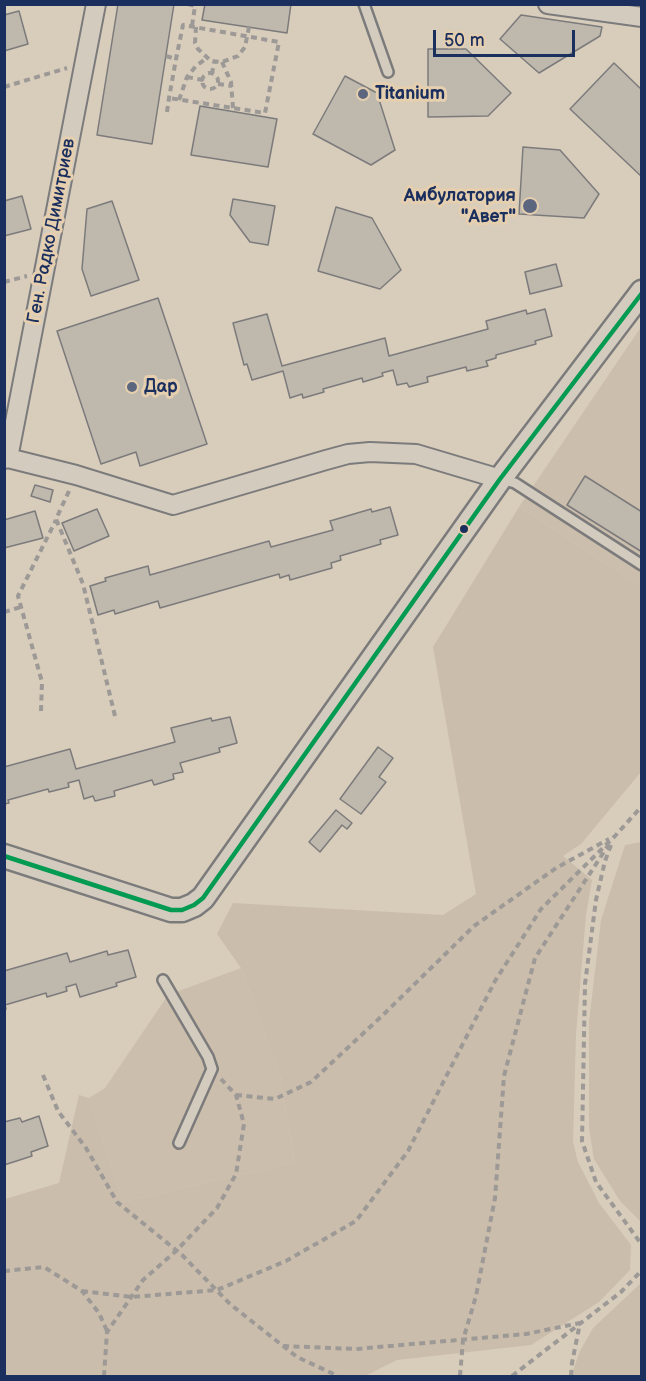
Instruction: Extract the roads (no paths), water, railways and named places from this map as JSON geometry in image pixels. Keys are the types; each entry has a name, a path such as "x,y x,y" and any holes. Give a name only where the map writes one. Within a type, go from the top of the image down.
{"street":[{"name":"Ген. Радко Димитриев","path":"6,458 96,4"},
{"path":"548,4 642,17"},
{"path":"4,856 160,908 182,910 203,898 500,479 642,292"},
{"path":"6,458 173,505 348,454 370,452 416,454 500,479"}],"lane":[{"path":"364,4 388,72"},
{"path":"500,479 515,483 642,565"},
{"path":"164,980 208,1057 212,1070 179,1143"}],"place":[{"name":"Titanium","path":"363,94"},
{"name":"Амбулатория \"Авет\"","path":"530,206"},
{"name":"Дар","path":"132,387"}]}
